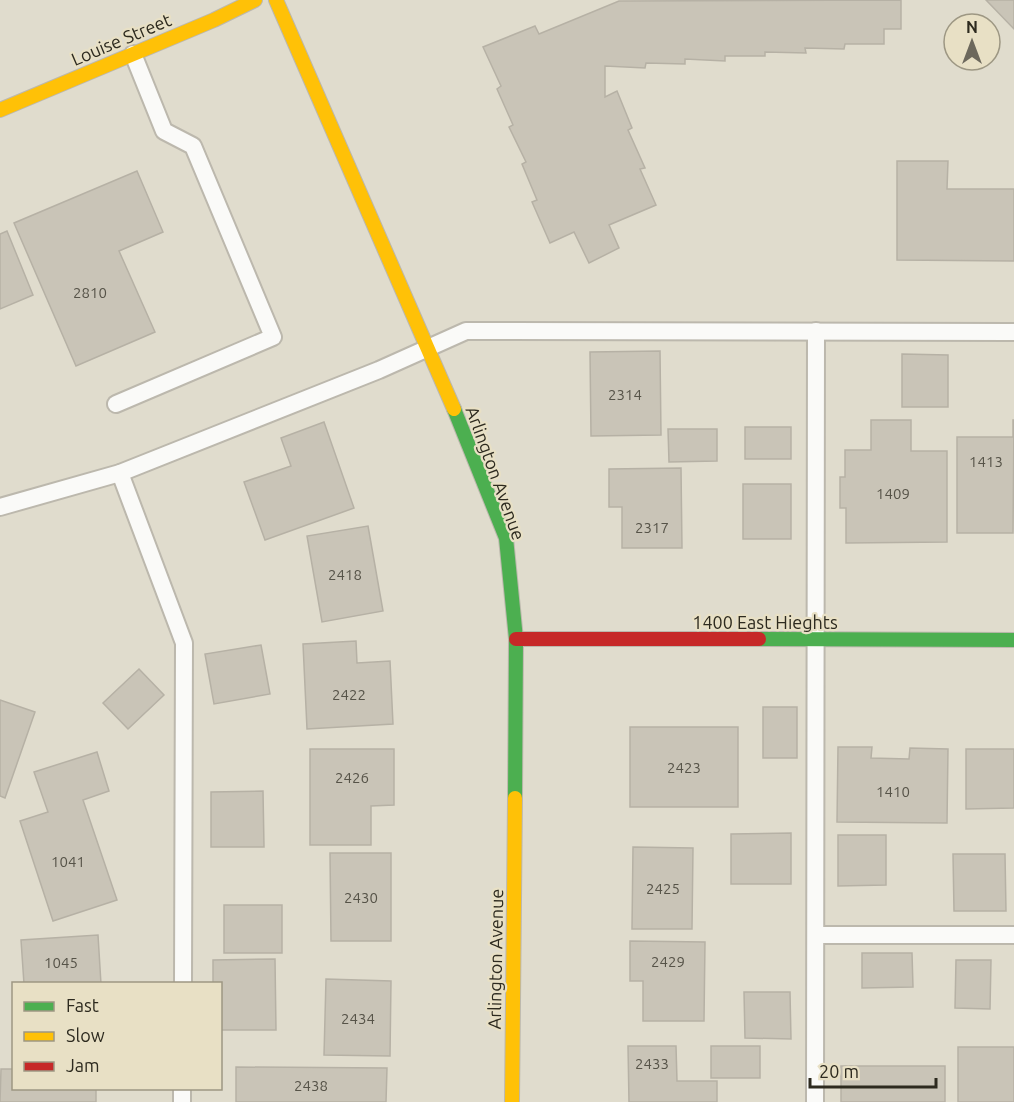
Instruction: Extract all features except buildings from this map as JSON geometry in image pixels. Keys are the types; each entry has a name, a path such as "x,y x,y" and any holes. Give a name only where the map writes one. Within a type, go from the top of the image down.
{"street":[{"name":"Louise Street","path":"0,110 255,0"},
{"name":"Arlington Avenue","path":"276,0 429,348 506,538 516,639 512,1102"},
{"name":"1400 East Hieghts","path":"516,639 1014,640"}],"lane":[{"path":"116,404 273,337 193,146 164,131 133,54"},
{"path":"0,507 120,473 466,331 1014,332"},
{"path":"815,1102 816,331"},
{"path":"120,473 184,643 183,982"},
{"path":"816,935 1014,935"}],"traffic: fast":[{"path":"454,409 506,538 516,639 515,798"},
{"path":"759,639 1014,640"}],"traffic: slow":[{"path":"0,110 214,20 255,0"},
{"path":"276,0 454,409"},
{"path":"512,1102 515,798"}],"traffic: jam":[{"path":"516,639 759,639"}]}
